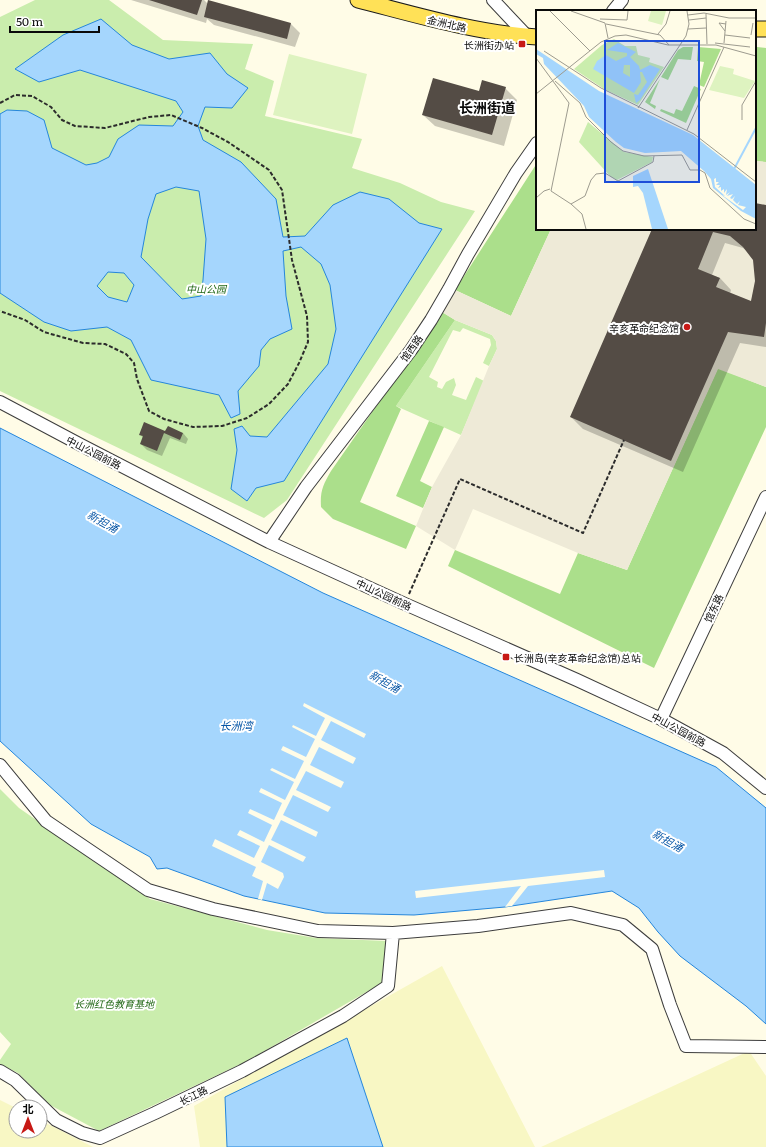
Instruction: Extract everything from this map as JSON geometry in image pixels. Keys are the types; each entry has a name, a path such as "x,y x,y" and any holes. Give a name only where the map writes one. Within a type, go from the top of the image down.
{"main road":[{"name":"金洲北路","path":"358,0 447,23 489,32 532,36"}],"street":[{"path":"493,0 532,36"},
{"path":"614,10 622,0"},
{"name":"馆西路","path":"269,542 306,487 411,350 446,295 468,254 516,173 536,144"},
{"name":"中山公园前路","path":"0,402 74,442 269,542 661,719 723,753 766,788"},
{"name":"馆东路","path":"661,719 766,497"},
{"path":"0,765 46,821 148,890 213,909 318,932 393,933 478,926 571,914 622,924 652,950 670,1005 686,1046 766,1047"},
{"name":"长江路","path":"0,1071 15,1080 56,1120 82,1133 100,1138 242,1071 343,1016 388,986 393,933"}],"path":[{"path":"0,103 15,95 32,96 51,107 62,120 75,126 104,128 149,117 171,115 202,128 228,142 269,170 282,190 290,251 307,316 308,342 288,384 269,404 247,418 222,426 193,427 164,419 149,411 137,378 134,363 126,354 105,344 83,343 44,332 25,320 0,311"},
{"path":"404,604 460,480 583,533 624,440"}],"green space":[{"name":"中山公园","path":"35,0 109,0 163,40 253,44 245,69 274,81 265,116 362,139 352,168 400,183 441,202 475,211 287,500 264,518 0,391 0,17"},
{"path":"757,47 766,48 766,162 756,161"},
{"path":"289,54 367,74 352,134 273,115"},
{"path":"536,165 536,230 551,230 511,316 455,290"},
{"path":"442,312 455,320 396,406 401,409 360,502 416,526 406,549 333,519 321,507 321,497 324,484 331,471"},
{"path":"455,320 492,335 496,341 497,349 489,366 483,363 491,345 490,339 463,328 460,332 453,330 429,377 438,382 437,387 442,389 446,382 454,378 456,385 452,395 466,400 476,377 484,381 461,435 396,406"},
{"path":"718,368 766,387 766,427 654,668 448,566 455,550 560,594 578,553 627,570"},
{"path":"429,421 444,427 420,481 432,487 423,508 396,496"},
{"name":"长洲红色教育基地","path":"0,789 19,808 150,899 267,930 316,938 386,941 382,983 247,1061 99,1131 50,1105 48,1103 48,1099 44,1099 18,1073 0,1064 0,1060 11,1044 0,1032"},
{"path":"442,966 535,1147 200,1147 194,1106"},
{"path":"749,1051 766,1076 766,1147 541,1147"},
{"path":"0,1100 8,1104 8,1139 48,1139 48,1124 93,1147 0,1147"}],"shaded area":[{"path":"756,161 766,162 766,387 718,369 627,570 578,553 473,509 455,550 416,526 432,487 461,435 497,349 496,341 492,335 455,320 442,312 455,290 511,316 551,230 756,230"}],"water":[{"path":"101,19 132,45 169,59 210,53 227,74 248,88 232,108 205,107 198,126 203,140 241,162 276,199 283,237 305,236 333,205 360,192 389,199 419,223 442,229 284,481 256,488 247,501 231,489 237,450 234,429 242,426 250,436 267,437 328,364 336,329 330,285 321,264 301,247 283,251 286,296 292,329 270,339 261,350 259,366 238,391 240,414 231,418 219,395 151,380 131,340 107,327 71,331 44,322 0,293 0,114 7,110 27,111 44,120 52,148 86,165 97,163 109,157 118,139 139,125 173,126 183,112 176,101 80,70 39,82 15,69 63,35","holes":["176,187 199,191 206,239 201,296 182,299 141,257 148,219 156,194","108,272 124,273 134,285 127,302 108,297 97,286"]},
{"name":"长洲湾","path":"0,428 323,593 716,767 766,808 766,1024 746,1006 680,956 639,908 612,891 505,907 414,915 325,913 244,896 167,868 157,869 150,857 91,824 0,741"},
{"path":"347,1038 383,1147 227,1147 225,1097"}],"pier":[{"path":"304,703 366,734 364,738 331,721 321,740 356,758 353,764 319,747 310,765 344,782 341,788 306,771 296,790 331,807 328,812 293,795 283,815 318,832 316,837 281,820 271,840 306,857 303,862 269,845 261,862 283,873 284,877 278,889 267,883 262,900 258,899 263,881 252,876 256,867 212,846 215,839 254,858 260,846 237,835 240,830 264,842 272,825 248,813 250,809 274,820 282,803 259,792 261,788 285,800 294,782 270,770 272,768 295,779 304,761 281,750 283,746 306,757 315,739 292,727 293,725 316,736 325,718 303,706"},
{"path":"604,870 605,877 528,886 512,906 505,907 521,886 416,898 415,891"}],"building":[{"path":"149,0 202,0 197,15"},
{"path":"208,0 291,23 287,39 204,17"},
{"path":"433,78 479,91 482,80 506,87 492,135 422,115"},
{"name":"辛亥革命纪念馆","path":"756,203 766,205 766,323 764,337 728,332 671,461 570,417 652,230 756,230","holes":["713,232 730,236 743,247 753,260 755,281 751,301 716,287 720,278 698,269"]},
{"path":"144,422 165,431 168,426 183,433 180,440 164,433 157,451 140,444 143,436 139,435"}],"place":[{"name":"长洲街办站","path":"522,44"},
{"name":"辛亥革命纪念馆","path":"687,327"},
{"name":"长洲岛(辛亥革命纪念馆)总站","path":"506,657"}],"district":[{"name":"长洲街道","path":"487,107"}],"water label":[{"name":"新担涌","path":"103,521"},
{"name":"新担涌","path":"385,681"},
{"name":"新担涌","path":"668,840"}]}
